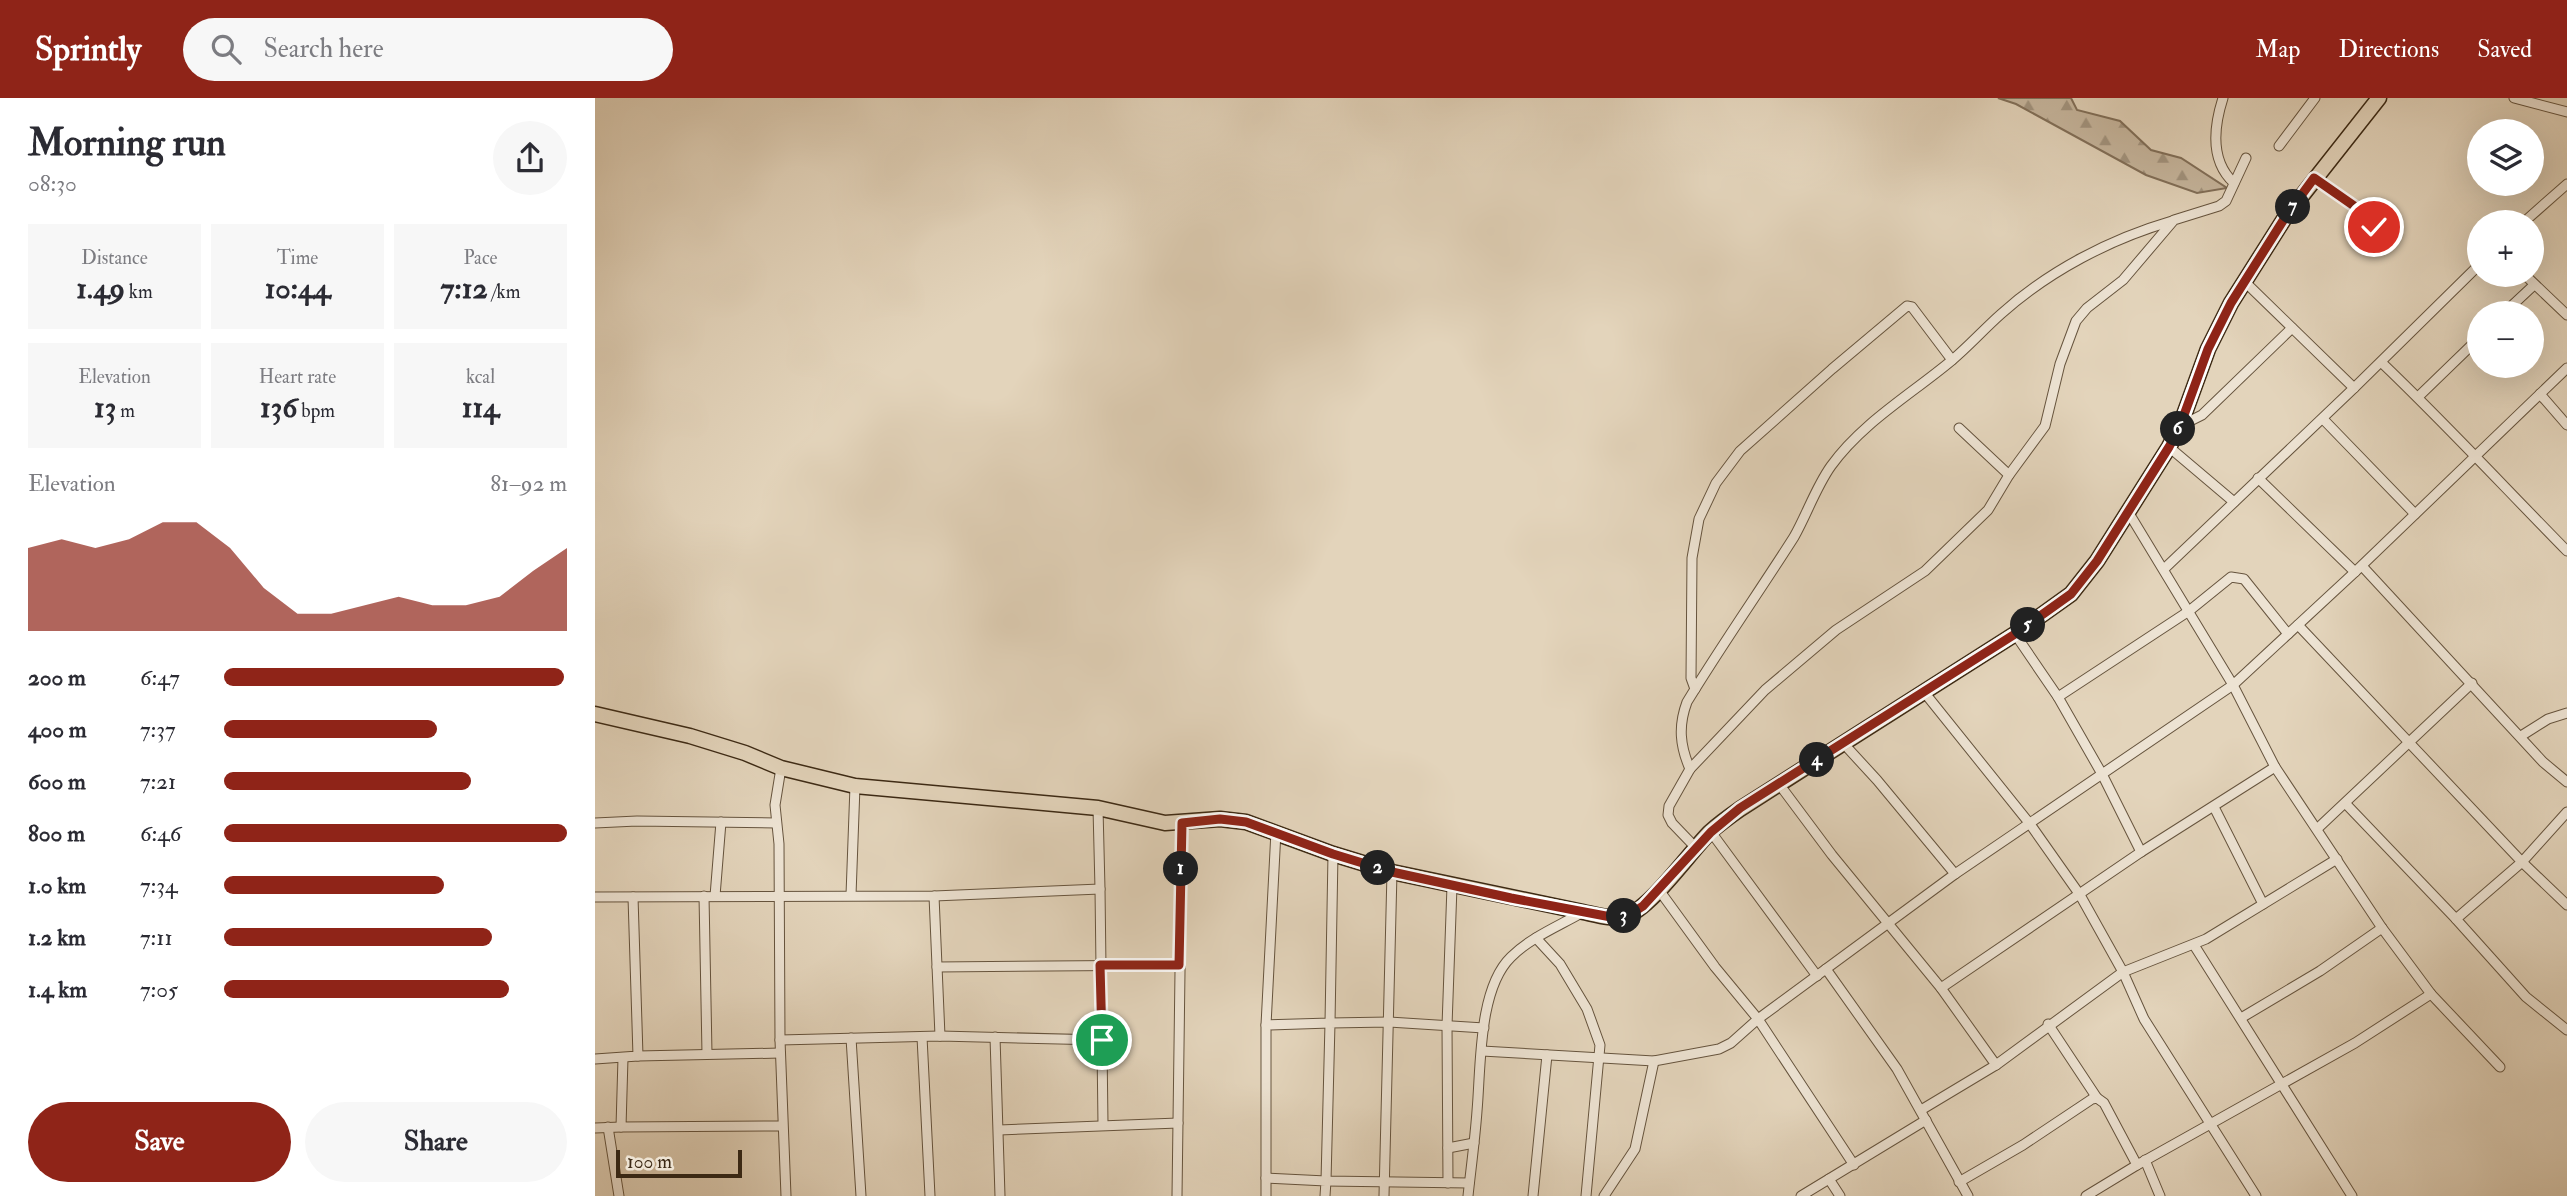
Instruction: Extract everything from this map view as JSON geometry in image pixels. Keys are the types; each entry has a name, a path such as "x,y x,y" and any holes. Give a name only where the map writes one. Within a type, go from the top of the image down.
{"main road":[{"path":"595,714 701,740 745,753 781,768 855,786 1098,808 1165,823 1220,819 1246,822 1392,872 1583,912 1611,917 1629,915 1660,890 1711,832 1740,808 2015,634 2071,594 2097,561 2169,447 2180,426 2208,349 2244,281 2314,178 2379,98"}],"street":[{"path":"2223,98 2215,121 2215,131 2220,165 2234,183"},
{"path":"2279,146 2315,98"},
{"path":"2514,98 2567,112"},
{"path":"1690,769 1682,752 1682,718 1695,689 1795,534 1830,467 1857,437 1952,360 2001,313 2045,279 2144,229 2219,206 2230,197 2246,158"},
{"path":"2314,178 2370,217 2374,227 2362,243"},
{"path":"2538,210 2563,188 2567,199"},
{"path":"1696,848 1668,816 1669,806 1690,769 1765,690 1836,630 1925,571 1988,510 2009,475 2045,426 2060,364 2076,321 2087,308 2123,280 2174,220"},
{"path":"2164,569 2323,419 2467,277"},
{"path":"2244,281 2354,388"},
{"path":"2517,301 2532,287"},
{"path":"2536,287 2567,315"},
{"path":"1695,689 1691,678 1690,586 1699,519 1716,483 1740,452 1841,360 1906,306 1912,307 1952,360"},
{"path":"2180,426 2202,415 2292,328"},
{"path":"2418,397 2467,350"},
{"path":"2381,362 2567,551"},
{"path":"1482,1051 1654,1061 1719,1049 1731,1043 1758,1019 1955,874 2233,685 2567,368"},
{"path":"2540,394 2567,425"},
{"path":"2323,419 2415,514"},
{"path":"1959,428 2009,475"},
{"path":"2169,447 2234,502"},
{"path":"2258,478 2358,569 2472,683 2543,762 2567,782"},
{"path":"2127,510 2233,685 2275,767 2382,928 2431,994 2500,1067"},
{"path":"2058,697 2189,611 2231,577 2244,579 2288,635"},
{"path":"2298,625 2522,862 2567,905"},
{"path":"2015,634 2058,697 2102,774 2141,852"},
{"path":"2318,829 2472,683"},
{"path":"1924,692 2030,824 2080,895 2123,972 2144,1019 2256,1196"},
{"path":"2521,736 2547,719 2567,713"},
{"path":"1843,743 1955,874"},
{"path":"1941,988 2141,852 2275,767"},
{"path":"781,768 775,805 780,895 780,1053 786,1196"},
{"path":"1779,784 1941,988 1996,1065"},
{"path":"851,895 855,786"},
{"path":"2346,804 2526,997 2567,1030"},
{"path":"2214,807 2263,904"},
{"path":"1098,808 1103,1124"},
{"path":"2456,919 2522,862 2567,812"},
{"path":"715,896 721,822"},
{"path":"595,823 776,823"},
{"path":"1177,1196 1182,823"},
{"path":"1266,1196 1266,1026 1276,831"},
{"path":"1711,832 1817,976"},
{"path":"1325,1196 1333,854"},
{"path":"1801,1196 1854,1165 2123,972 2194,945 2337,859"},
{"path":"1384,1196 1392,872"},
{"path":"1448,1183 1447,1026 1452,886"},
{"path":"595,897 935,896 1100,889"},
{"path":"1660,890 1715,967 1758,1019 1854,1165"},
{"path":"704,896 706,1054"},
{"path":"935,896 940,1036"},
{"path":"633,897 638,1056"},
{"path":"1468,1196 1484,1028 1491,993 1498,975 1510,958 1536,937 1583,912"},
{"path":"2241,1018 2321,971 2382,928"},
{"path":"1536,937 1560,964 1587,1009 1598,1036 1600,1058 1586,1196"},
{"path":"2194,945 2352,1196"},
{"path":"937,967 1179,965"},
{"path":"1826,969 1897,1069 1968,1196"},
{"path":"2086,1196 2210,1123 2355,1043 2431,994"},
{"path":"1266,1026 1389,1022 1484,1028"},
{"path":"2048,1024 2097,1098 2104,1103 2160,1196"},
{"path":"780,1040 940,1036 1102,1040"},
{"path":"922,1037 930,1196"},
{"path":"995,1037 1000,1196"},
{"path":"851,1038 861,1196"},
{"path":"595,1059 780,1053"},
{"path":"1533,1196 1547,1055"},
{"path":"621,1127 623,1058"},
{"path":"1604,1196 1635,1149 1654,1061"},
{"path":"1959,1182 2097,1098"},
{"path":"999,1130 1178,1123"},
{"path":"595,1128 782,1126"},
{"path":"608,1127 619,1196"},
{"path":"1448,1148 1474,1143"},
{"path":"1266,1178 1469,1184"},
{"path":"1829,1179 1840,1196"}],"green space":[{"path":"1998,98 2071,98 2077,110 2120,121 2151,150 2181,158 2227,188 2197,193 2146,175 2016,104"}],"route":[{"path":"1102,1040 1100,965 1179,965 1182,823 1220,819 1246,822 1333,854 1452,886 1611,917 1621,917 1637,911 1660,890 1677,867 1711,832 1740,808 2046,614 2071,594 2097,561 2147,477 2169,447 2180,426 2220,323 2286,216 2314,178 2370,217 2374,227"}]}
